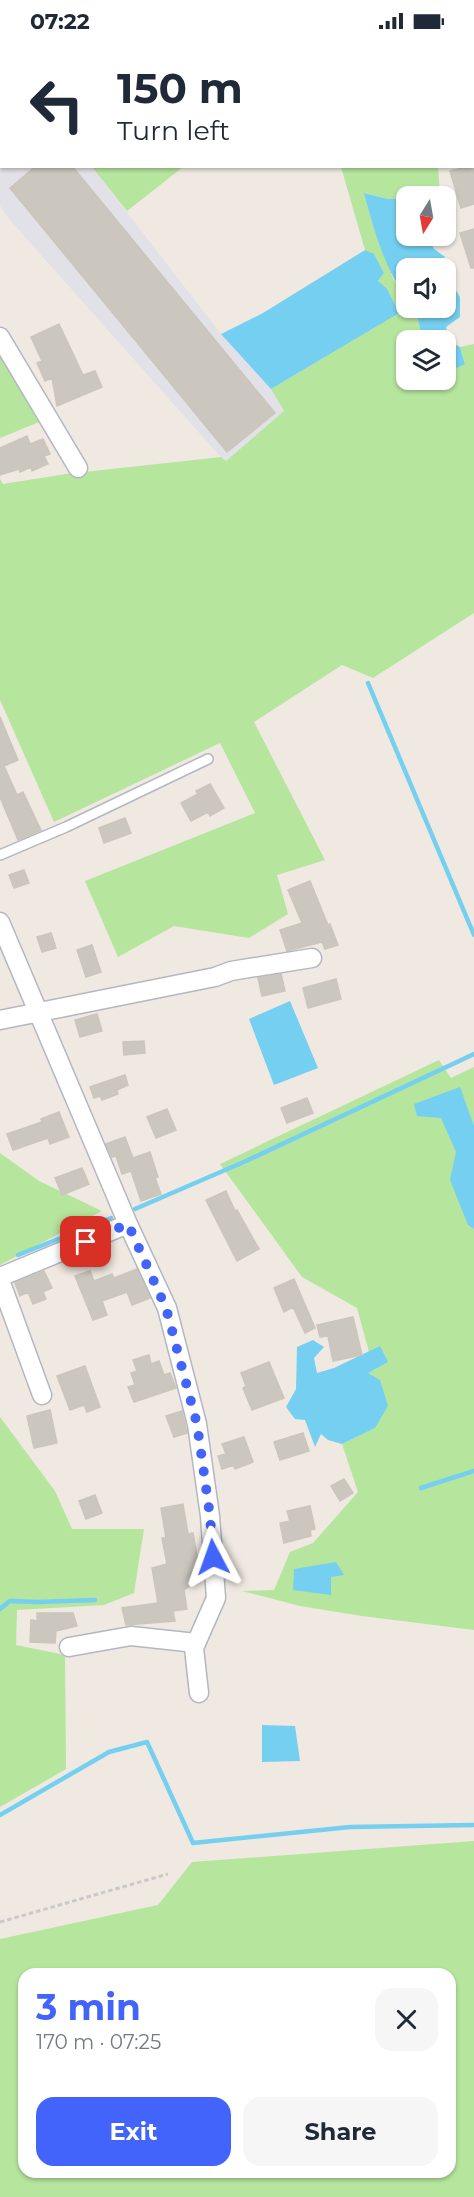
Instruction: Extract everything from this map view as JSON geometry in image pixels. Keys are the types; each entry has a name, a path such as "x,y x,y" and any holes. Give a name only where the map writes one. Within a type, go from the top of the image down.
{"street":[{"path":"0,337 78,468"},
{"path":"0,922 166,1308 197,1424 210,1516 216,1598 194,1648 199,1693"},
{"path":"0,1020 215,977 231,970 312,958"},
{"path":"42,1395 0,1278 128,1224"},
{"path":"69,1647 132,1636 196,1643"}],"lane":[{"path":"0,855 66,827 208,759"}],"path":[{"path":"0,1922 168,1874"}],"shaded area":[{"path":"0,168 93,168 221,334 271,389 284,411 225,462 9,219 0,206"}],"green space":[{"path":"93,168 182,168 127,211"},
{"path":"341,168 438,168 439,186 396,186 396,199 388,199 365,193 396,283 396,310 378,281 384,273 376,258 365,250"},
{"path":"396,314 396,318 418,318 420,330 396,330 396,390 456,390 456,367 465,363 460,347 474,344 474,613 373,678 342,665 254,722 325,860 277,875 288,914 249,938 174,926 118,957 85,881 255,813 220,743 54,822 0,700 0,479 3,484 66,474 221,457 226,461 284,411 271,389"},
{"path":"0,354 39,422 0,438"},
{"path":"439,1060 451,1078 474,1067 474,1630 300,1606 242,1591 274,1590 290,1552 313,1543 358,1492 342,1444 375,1428 367,1373 380,1347 369,1352 357,1308 302,1277 220,1164"},
{"path":"0,1153 39,1181 102,1211 0,1265"},
{"path":"0,1417 55,1491 72,1529 144,1529 134,1593 104,1605 17,1610 16,1645 65,1655 66,1769 0,1807"},
{"path":"474,1841 474,2197 0,2197 0,1939 158,1905 192,1862"}],"water":[{"path":"364,193 388,199 396,199 396,246 433,246 445,258 396,258 396,282 376,234"},
{"path":"365,250 374,254 384,273 378,281 387,289 396,307 396,315 271,389 221,334 263,313"},
{"path":"456,290 460,297 460,317 446,327 447,330 420,330 418,318 456,318"},
{"path":"456,345 460,347 465,364 457,368"},
{"path":"290,1001 318,1068 274,1085 249,1019"},
{"path":"460,1087 474,1126 474,1229 468,1225 450,1180 456,1152 441,1118 417,1116 414,1104"},
{"path":"313,1340 324,1347 314,1358 317,1373 334,1368 380,1346 388,1362 368,1373 380,1380 388,1406 375,1428 342,1444 328,1440 321,1434 315,1447 305,1420 295,1419 286,1407 296,1389 297,1347"},
{"path":"336,1562 344,1575 331,1577 331,1595 293,1590 294,1569"},
{"path":"262,1725 295,1726 300,1761 262,1762"}],"building":[{"path":"34,168 74,168 275,413 227,452 10,188"},
{"path":"474,168 474,204 461,208 450,171"},
{"path":"474,229 474,268 471,268 460,233"},
{"path":"59,324 83,375 95,371 102,387 57,406 52,378 45,381 37,363 42,361 31,337"},
{"path":"27,436 30,444 43,439 50,454 44,456 48,464 32,471 31,467 20,472 19,469 0,475 0,448"},
{"path":"0,717 18,760 4,766 17,795 23,792 41,830 18,840 0,797"},
{"path":"210,784 224,808 210,816 208,812 191,821 181,803 198,794 196,791"},
{"path":"125,818 131,833 104,843 99,828"},
{"path":"24,870 29,883 14,888 9,875"},
{"path":"310,881 338,945 325,949 322,942 287,951 280,930 302,923 288,890"},
{"path":"51,933 56,948 42,952 37,937"},
{"path":"92,945 101,972 86,977 77,950"},
{"path":"281,974 285,991 262,996 258,978"},
{"path":"336,979 341,999 308,1008 303,988"},
{"path":"97,1014 102,1031 80,1037 75,1020"},
{"path":"144,1041 145,1053 124,1055 123,1042"},
{"path":"125,1075 128,1085 117,1090 118,1094 102,1100 100,1096 94,1098 90,1087"},
{"path":"307,1098 313,1113 287,1123 281,1108"},
{"path":"167,1109 176,1130 156,1138 147,1117"},
{"path":"59,1112 69,1137 50,1144 48,1138 13,1150 7,1134 42,1122 41,1119"},
{"path":"125,1137 133,1158 150,1152 161,1194 141,1201 131,1171 122,1174 116,1156 112,1157 106,1144"},
{"path":"82,1168 89,1184 62,1195 55,1178"},
{"path":"226,1191 235,1211 237,1210 259,1249 237,1261 206,1200"},
{"path":"137,1269 150,1298 132,1305 127,1292 102,1301 107,1315 93,1320 75,1276 90,1271 94,1281 112,1274 114,1278"},
{"path":"44,1271 52,1288 43,1292 46,1299 33,1304 28,1292 20,1296 15,1283"},
{"path":"294,1279 315,1328 305,1333 293,1307 284,1312 274,1288"},
{"path":"353,1317 362,1355 333,1361 328,1336 320,1337 317,1325"},
{"path":"149,1355 151,1364 159,1361 164,1375 170,1373 176,1388 134,1402 128,1387 135,1385 131,1373 137,1371 133,1360"},
{"path":"269,1362 284,1398 252,1410 243,1388 246,1386 241,1373"},
{"path":"85,1366 100,1407 87,1412 84,1405 70,1410 57,1376"},
{"path":"50,1410 57,1443 34,1448 27,1416"},
{"path":"182,1411 187,1433 174,1437 166,1416"},
{"path":"303,1433 309,1451 280,1460 274,1442"},
{"path":"244,1437 253,1462 235,1469 234,1465 222,1469 218,1456 226,1454 222,1444"},
{"path":"344,1479 353,1493 340,1501 331,1486"},
{"path":"95,1495 102,1513 86,1519 79,1501"},
{"path":"183,1504 188,1534 193,1533 203,1577 184,1590 187,1609 173,1611 175,1621 126,1625 122,1608 158,1603 152,1568 167,1564 162,1538 166,1538 161,1508"},
{"path":"310,1506 315,1529 310,1530 311,1536 284,1543 280,1523 290,1521 287,1511"},
{"path":"37,1613 73,1613 77,1626 56,1631 55,1643 30,1642 31,1620 37,1621"}],"waterway":[{"path":"368,683 474,935"},
{"path":"135,1209 246,1161 474,1054"},
{"path":"18,1255 111,1218"},
{"path":"421,1488 474,1471"},
{"path":"0,1609 10,1601 95,1600"},
{"path":"0,1815 109,1752 147,1742 193,1843 350,1827 474,1825"}],"route":[{"path":"86,1242 128,1224 166,1308 197,1424 210,1516 213,1557"}]}
